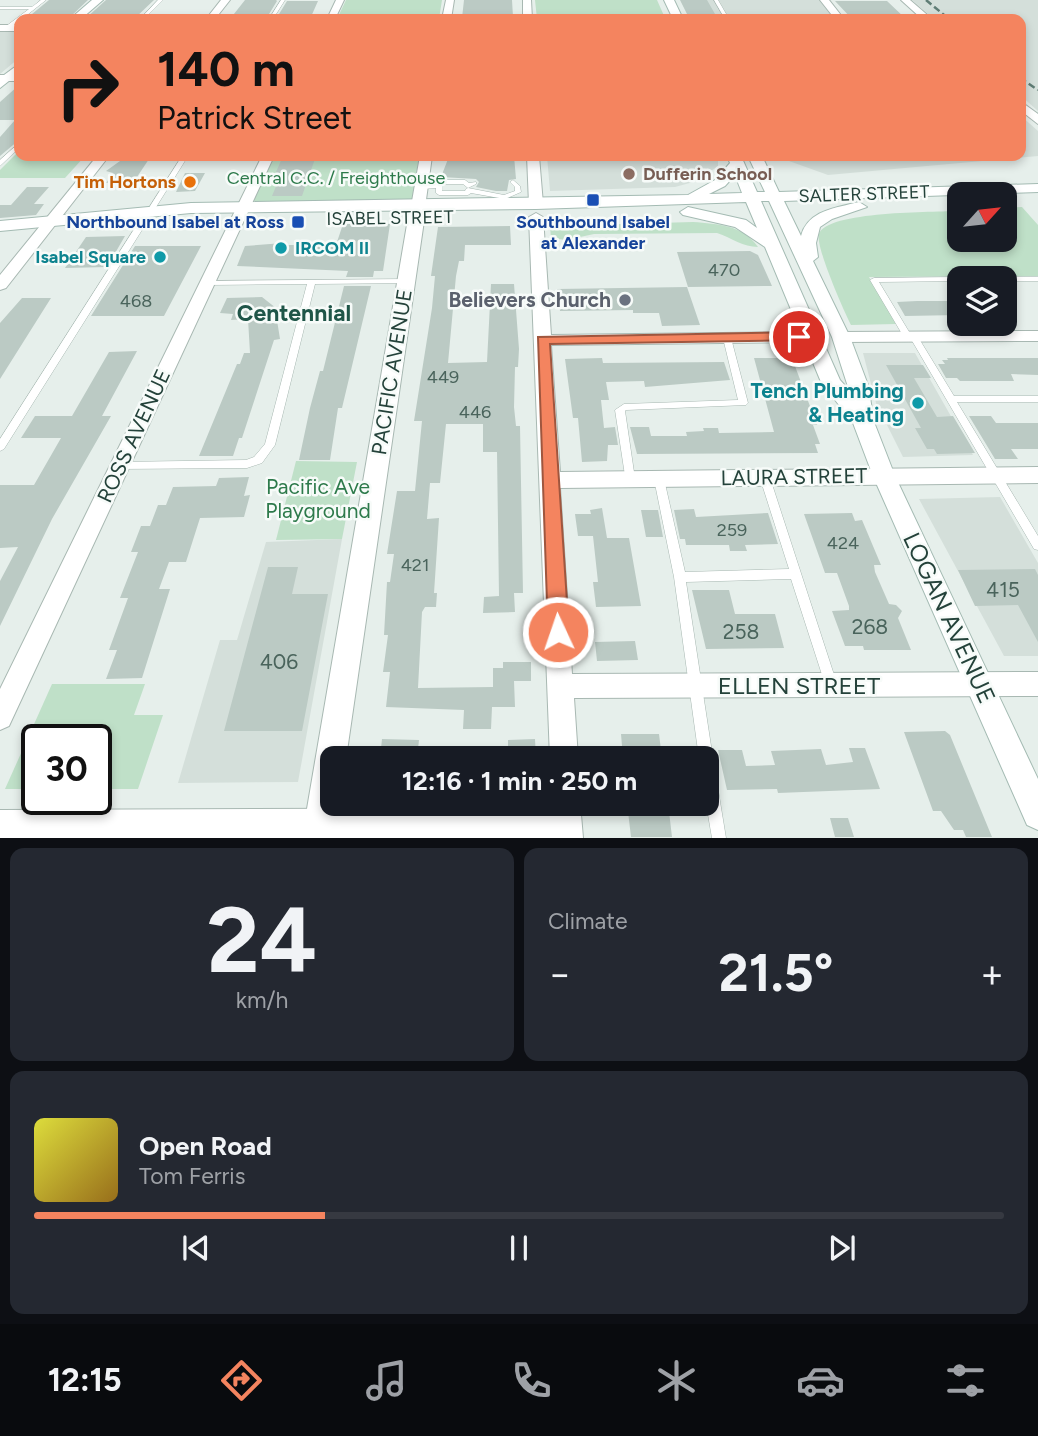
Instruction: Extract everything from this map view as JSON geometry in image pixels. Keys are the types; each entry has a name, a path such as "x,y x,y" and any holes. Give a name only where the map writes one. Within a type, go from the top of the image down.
{"main road":[{"path":"81,14 98,0"},
{"path":"677,199 716,186 734,161"},
{"name":"LOGAN AVENUE","path":"735,161 831,382 863,422"},
{"path":"757,162 778,180 796,187 862,200"},
{"name":"LOGAN AVENUE","path":"757,162 841,337 858,385 863,422 884,476 1038,814"},
{"name":"SALTER STREET","path":"862,200 1038,188"},
{"name":"ISABEL STREET","path":"419,204 469,192 536,211 677,199 777,202"},
{"path":"1017,198 1038,197"},
{"path":"815,279 807,232 823,217 862,200"},
{"name":"SALTER STREET","path":"777,202 947,201"},
{"name":"ISABEL STREET","path":"0,226 147,216 240,214 419,204 536,211 688,212 752,203"},
{"name":"PACIFIC AVENUE","path":"319,830 419,204"},
{"path":"688,212 740,223 756,232 773,248"},
{"name":"ISABEL STREET","path":"0,234 41,234 147,216"}],"street":[{"path":"214,14 226,0"},
{"path":"824,0 836,14"},
{"path":"905,0 921,14"},
{"path":"0,285 99,161"},
{"name":"ROSS AVENUE","path":"0,717 266,161"},
{"name":"PACIFIC AVENUE","path":"419,204 425,161"},
{"path":"533,161 564,746"},
{"path":"841,337 1038,336"},
{"path":"543,340 812,337"},
{"name":"LAURA STREET","path":"551,481 1038,475"},
{"name":"ELLEN STREET","path":"561,686 832,687 1038,684"},
{"path":"0,825 139,831 319,830 567,821"}],"lane":[{"path":"25,14 44,0"},
{"path":"147,14 160,0"},
{"path":"0,8 34,8"},
{"path":"0,164 14,150"},
{"path":"0,447 182,161"},
{"path":"419,204 439,187 439,193 469,192 509,197 518,192 518,187 513,182"},
{"path":"947,279 874,280 951,399 1038,546"},
{"path":"1017,279 1038,279"},
{"path":"207,283 407,281"},
{"path":"120,466 247,464 258,460 270,445 311,284"},
{"path":"630,479 620,410 624,407 743,403 727,338"},
{"path":"951,399 1038,399"},
{"path":"765,478 832,687"},
{"path":"659,479 680,577 705,746"},
{"path":"680,577 796,574"},
{"path":"716,816 719,838"}],"shaded area":[{"path":"682,0 820,0 832,14 689,14"},
{"path":"912,0 1038,0 1038,111 1026,100 1026,14 928,14"},
{"path":"0,30 14,30 14,62 0,74"},
{"path":"1026,120 1038,131 1038,156 1026,157"},
{"name":"Dufferin School","path":"547,161 718,161 718,166 697,181 675,187 550,191"},
{"path":"789,161 983,161 828,175"},
{"path":"863,353 915,353 973,455 903,457 876,403"},
{"path":"1000,497 1038,563 1038,656 1004,656 919,499"},
{"path":"342,539 298,782 178,783 220,640 237,640 266,542"}],"green space":[{"path":"346,0 442,0 440,14 339,14"},
{"path":"535,0 657,0 663,14 536,14"},
{"path":"14,156 14,161 80,161 65,178 0,178 0,170"},
{"name":"Central C.C. / Freighthouse","path":"272,161 418,161 412,201 253,201"},
{"path":"1017,207 1022,207 1038,225 1038,276 1017,276 1017,266 947,266 947,277 869,277 896,324 851,325 821,251 819,234 826,226 883,214 947,211 947,252 1017,252"},
{"path":"693,222 737,230 758,247 742,244 717,233 594,234 566,240 551,238 550,226"},
{"name":"Pacific Ave Playground","path":"296,461 357,462 342,539 276,540"},
{"path":"52,684 145,684 134,715 163,715 138,789 112,789 112,724 34,724"},
{"path":"21,753 21,789 5,789"}],"building":[{"path":"49,0 88,0 73,14 32,14"},
{"path":"106,0 154,0 139,14 91,14"},
{"path":"245,0 277,1 269,14 234,14"},
{"path":"464,0 512,0 513,14 462,14"},
{"path":"680,0 707,0 715,14 687,14"},
{"path":"287,1 318,1 312,14 279,14"},
{"path":"835,1 887,1 901,14 847,14"},
{"path":"14,89 14,120 0,120 0,102"},
{"path":"14,121 14,144 0,156 0,137"},
{"path":"120,161 148,161 133,183 106,183 113,173 106,171"},
{"path":"281,161 314,161 302,196 272,196 279,179 273,179"},
{"path":"447,161 514,161 516,179 509,180 507,191 476,187 479,182 476,179 441,177"},
{"name":"Tim Hortons","path":"185,173 205,173 195,191 176,192"},
{"path":"27,187 49,187 34,204 44,204 36,215 0,218 0,205 11,205"},
{"name":"IRCOM II","path":"343,224 390,224 383,271 374,271 373,277 346,277 348,271 237,266 245,246 283,243 282,245 336,245"},
{"path":"510,226 511,245 465,245 464,261 459,261 456,276 448,363 487,362 491,284 514,284 519,349 518,367 515,367 514,407 516,426 520,426 523,593 514,593 515,612 483,613 484,597 499,596 497,452 483,452 483,424 446,424 440,483 430,483 427,519 439,518 434,593 437,593 436,607 425,607 422,612 418,688 493,687 493,668 503,668 503,662 531,662 531,681 514,681 515,707 492,707 491,729 463,729 464,710 386,707 390,672 383,672 388,635 384,635 387,582 390,582 394,554 387,554 397,491 415,491 422,421 414,421 432,308 435,276 431,276 438,227"},
{"path":"125,236 107,267 65,268 86,237"},
{"path":"135,246 201,246 164,316 91,316"},
{"path":"750,251 758,255 772,286 688,287 677,252"},
{"path":"344,286 371,286 342,408 338,408 330,460 299,460 310,408 320,371 323,371"},
{"name":"Believers Church","path":"687,287 700,325 662,326 659,313 633,313 633,310 560,311 557,289"},
{"path":"262,297 281,312 276,314 280,339 274,340 242,438 239,438 233,456 199,456 237,364 240,364 244,353 250,353 248,319 231,320 233,314 220,313 227,298"},
{"path":"22,298 51,298 0,379 0,323"},
{"path":"947,301 947,315 905,316 897,302"},
{"path":"137,351 102,416 111,416 52,519 0,626 0,581 18,547 0,548 0,485 34,485 61,438 21,438 35,416 72,416 109,352"},
{"path":"602,358 603,363 724,362 730,380 645,387 644,381 606,382 609,400 601,400 604,428 615,427 618,445 608,445 607,461 582,462 578,418 573,418 565,359"},
{"path":"754,358 792,358 817,425 813,425 820,444 815,444 818,453 637,454 630,427 649,427 651,436 687,436 686,432 704,431 703,428 718,428 719,433 774,432"},
{"path":"947,358 1038,358 1038,375 1011,374 1014,381 960,381 957,378 946,378 938,364 945,364 942,360 948,360"},
{"name":"Tench Plumbing & Heating","path":"886,365 923,365 931,378 914,378 937,417 953,416 975,453 937,454 934,449 927,449 915,428 921,428"},
{"path":"969,416 991,416 996,423 1038,423 1038,449 1011,449 1018,459 995,459"},
{"path":"249,477 244,496 250,495 244,517 200,518 186,562 169,562 159,589 170,589 142,678 106,679 117,650 109,650 128,598 120,598 138,552 131,552 141,526 150,526 158,505 166,505 173,487 216,486 219,478"},
{"path":"602,508 607,538 629,538 641,606 596,607 593,582 598,582 593,536 578,536 575,514 591,514 590,510"},
{"path":"694,509 696,517 768,513 778,544 745,545 747,551 730,551 729,545 686,545 685,539 680,539 674,510"},
{"path":"641,510 658,510 663,537 646,537"},
{"path":"852,513 855,521 862,520 881,565 874,565 875,572 889,604 896,605 902,611 898,618 911,650 864,650 863,646 845,646 832,611 849,610 849,606 837,573 825,573 804,514"},
{"path":"268,567 298,567 292,594 328,594 302,731 224,731"},
{"path":"1035,569 1038,575 1038,642 1018,605 975,606 958,570"},
{"path":"692,590 729,590 735,614 775,614 784,648 706,649"},
{"path":"635,641 638,660 597,661 595,642"},
{"path":"945,731 950,735 992,837 966,837 963,830 954,830 941,811 933,811 904,732"},
{"path":"621,734 659,734 660,746 622,746"},
{"path":"382,739 419,740 418,746 381,746"},
{"path":"535,739 535,746 508,746 508,740"},
{"path":"849,748 865,748 880,789 778,793 777,789 727,790 719,750 742,750 746,766 775,765 771,751 821,749 826,765 853,762"},
{"path":"629,816 670,816 672,837 631,837"},
{"path":"830,818 848,818 854,837 835,837"}],"railway":[{"path":"926,0 943,14"},
{"path":"1026,82 1038,90"}],"place":[{"name":"Dufferin School","path":"629,174"},
{"name":"Tim Hortons","path":"190,182"},
{"name":"Southbound Isabel at Alexander","path":"593,200"},
{"name":"Northbound Isabel at Ross","path":"298,222"},
{"name":"IRCOM II","path":"281,248"},
{"name":"Isabel Square","path":"160,257"},
{"name":"Believers Church","path":"625,300"},
{"name":"Tench Plumbing & Heating","path":"918,403"}],"district":[{"name":"Centennial","path":"294,313"}],"route":[{"path":"558,632 543,340 799,337"}]}
